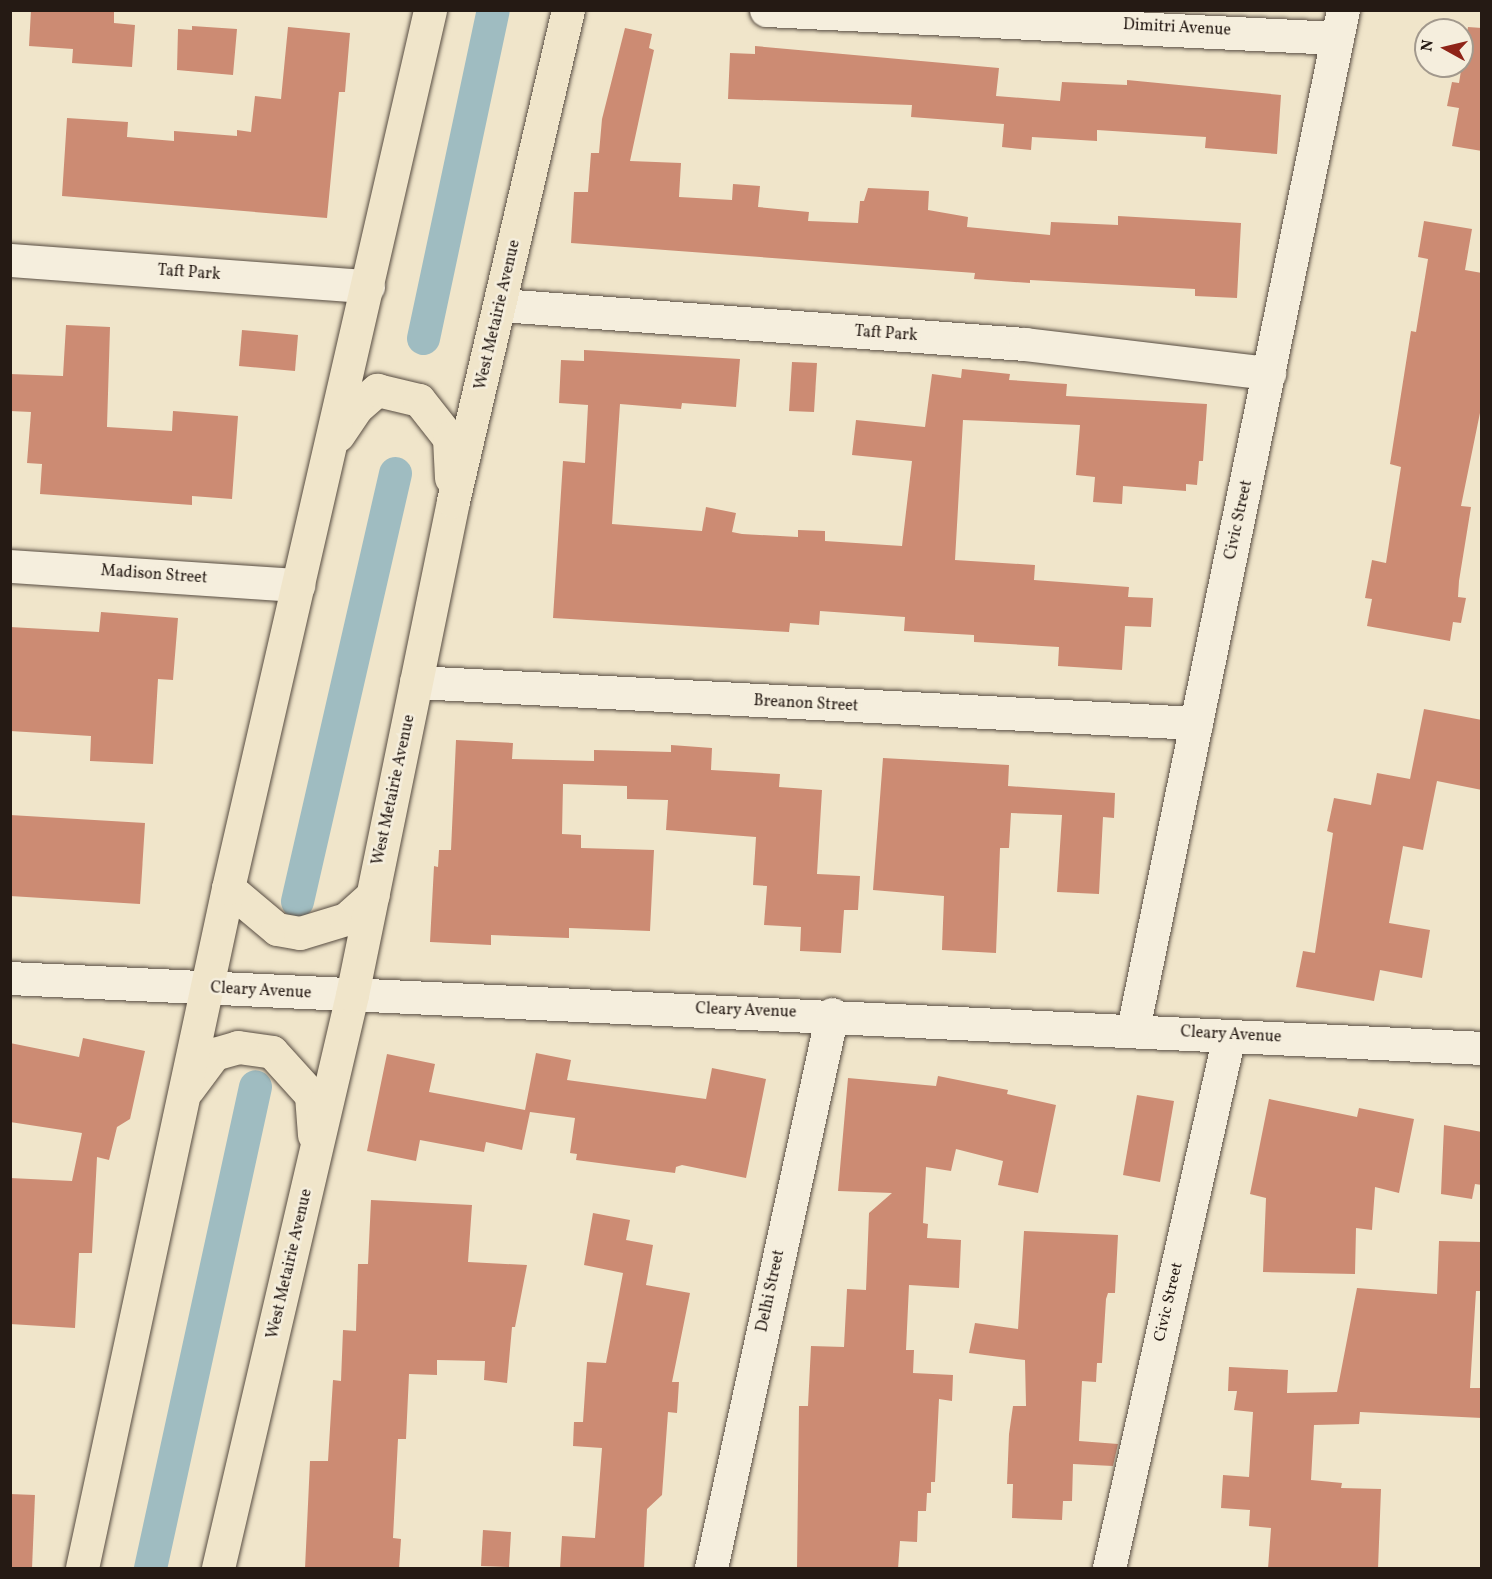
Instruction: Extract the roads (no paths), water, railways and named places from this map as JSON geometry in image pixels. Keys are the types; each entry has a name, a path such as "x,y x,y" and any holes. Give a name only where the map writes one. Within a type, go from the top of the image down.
{"main road":[{"path":"82,1569 228,888 430,10"},
{"name":"West Metairie Avenue","path":"218,1569 352,995 453,501 501,305 568,10"},
{"path":"330,446 356,408 377,390 419,400 448,438 453,501"},
{"path":"228,888 277,929 300,933 346,918 372,895"},
{"path":"184,1095 214,1054 238,1047 272,1052 311,1095 315,1154"}],"street":[{"name":"Dimitri Avenue","path":"766,10 1340,24"},
{"name":"Civic Street","path":"1133,1029 1340,24"},
{"name":"Taft Park","path":"10,260 368,286"},
{"name":"Taft Park","path":"501,305 1025,344 1269,373"},
{"name":"Madison Street","path":"10,566 298,585"},
{"name":"Breanon Street","path":"416,682 1196,723"},
{"name":"Cleary Avenue","path":"10,978 352,995 832,1014 1229,1036 1482,1047"},
{"name":"Delhi Street","path":"711,1569 832,1014"},
{"name":"Civic Street","path":"1109,1569 1229,1036"}],"waterway":[{"path":"423,338 493,10"},
{"path":"297,901 395,473"},
{"path":"150,1568 255,1086"}]}
